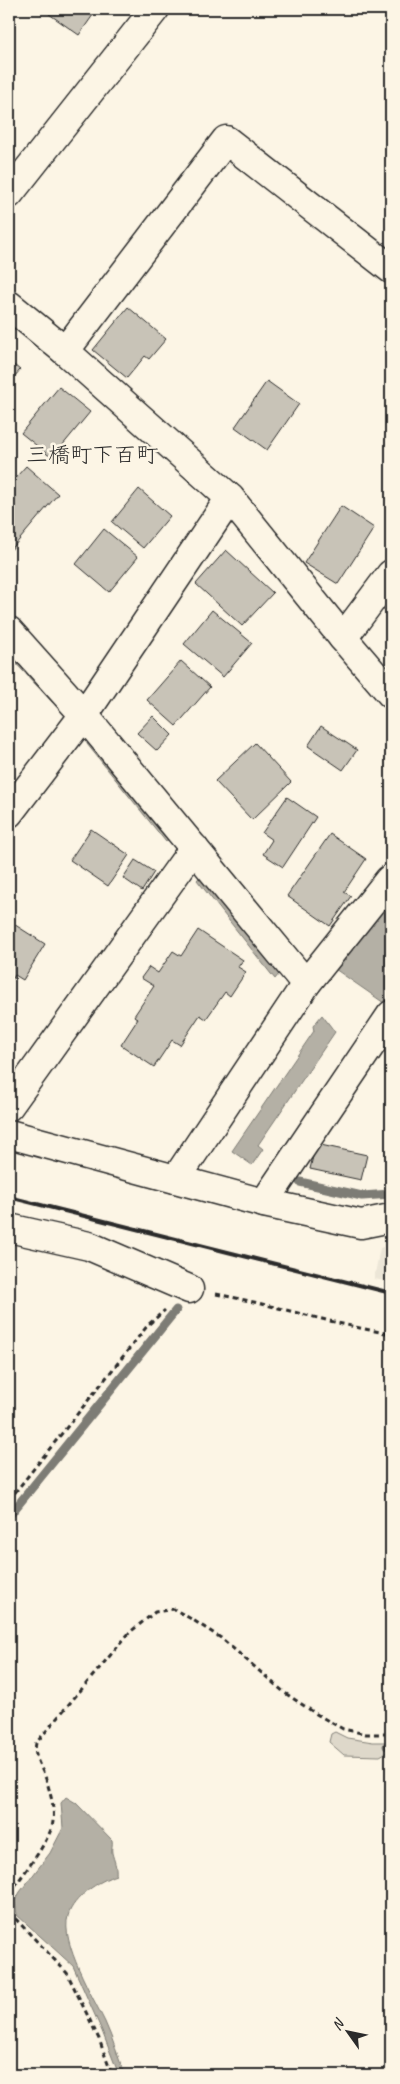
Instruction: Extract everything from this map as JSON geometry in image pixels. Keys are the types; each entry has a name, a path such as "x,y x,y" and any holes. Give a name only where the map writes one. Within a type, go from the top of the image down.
{"street":[{"path":"9,194 155,9"},
{"path":"65,350 226,140 391,269"},
{"path":"9,304 65,350 230,498 343,638 391,694"},
{"path":"9,813 84,715 230,498"},
{"path":"343,638 391,574"},
{"path":"9,631 84,715 306,984"},
{"path":"9,1106 194,848"},
{"path":"176,1180 306,984 389,880 391,882"},
{"path":"264,1203 391,1015"},
{"path":"9,1134 264,1203 360,1224 391,1218"},
{"path":"9,1228 89,1246 189,1289"}],"path":[{"path":"9,1500 148,1325 189,1289 257,1302 344,1326 391,1334"},
{"path":"9,1894 51,1833 54,1821 52,1801 46,1778 34,1752 36,1743 130,1632 155,1612 174,1609 194,1620 221,1638 285,1693 343,1729 366,1734 391,1734"},
{"path":"9,1912 68,1973 99,2039 112,2075"}],"shaded area":[{"path":"9,641 59,695 53,703 9,656"},
{"path":"94,737 173,833 166,842 87,744"},
{"path":"204,872 282,970 275,979 197,880"},
{"path":"387,905 391,908 391,992 384,1003 335,969 375,910"},
{"path":"322,1015 335,1032 258,1145 263,1149 252,1165 232,1151 314,1031 313,1026"},
{"path":"391,1244 391,1282 374,1279 380,1248"},
{"path":"335,1732 347,1738 386,1742 387,1752 380,1756 344,1755 329,1742 331,1734"},
{"path":"66,1797 76,1803 112,1840 116,1875 102,1881 75,1902 68,1916 67,1927 73,1954 108,2028 125,2075 119,2075 73,1966 17,1915 15,1901 50,1853 63,1828 61,1803"}],"building":[{"path":"52,9 85,9 93,15 79,35 49,14"},
{"path":"128,307 166,339 149,359 145,356 127,378 93,350"},
{"path":"9,361 20,370 9,383"},
{"path":"267,381 299,404 267,450 235,427"},
{"path":"59,387 90,412 52,458 21,433"},
{"path":"26,466 58,494 9,552 9,485"},
{"path":"139,489 170,516 143,548 112,522"},
{"path":"341,506 374,528 338,584 304,563"},
{"path":"104,529 138,557 109,592 76,564"},
{"path":"226,550 273,593 242,626 196,584"},
{"path":"212,610 252,643 223,677 184,644"},
{"path":"181,661 210,687 176,726 147,700"},
{"path":"153,716 172,735 157,751 137,733"},
{"path":"321,726 357,750 343,770 308,746"},
{"path":"255,743 291,782 252,820 215,781"},
{"path":"287,797 316,817 283,867 263,854 272,840 262,833"},
{"path":"91,829 129,855 108,886 70,860"},
{"path":"330,834 366,859 344,892 351,896 330,926 287,896"},
{"path":"135,860 154,872 142,891 123,878"},
{"path":"9,921 45,944 23,980 15,975 9,985"},
{"path":"198,930 243,960 238,967 246,972 230,996 225,992 206,1019 200,1015 180,1045 172,1040 154,1067 121,1045 138,1019 134,1016 154,986 141,978 149,967 158,973 173,951 181,956"},
{"path":"316,1144 367,1155 361,1180 310,1169"}],"waterway":[{"path":"300,1182 362,1196 391,1194"},
{"path":"9,1516 176,1310"},
{"path":"387,1746 391,1745"}],"railway":[{"path":"9,1197 391,1293"}],"district":[{"name":"三橋町下百町","path":"92,454"}]}
